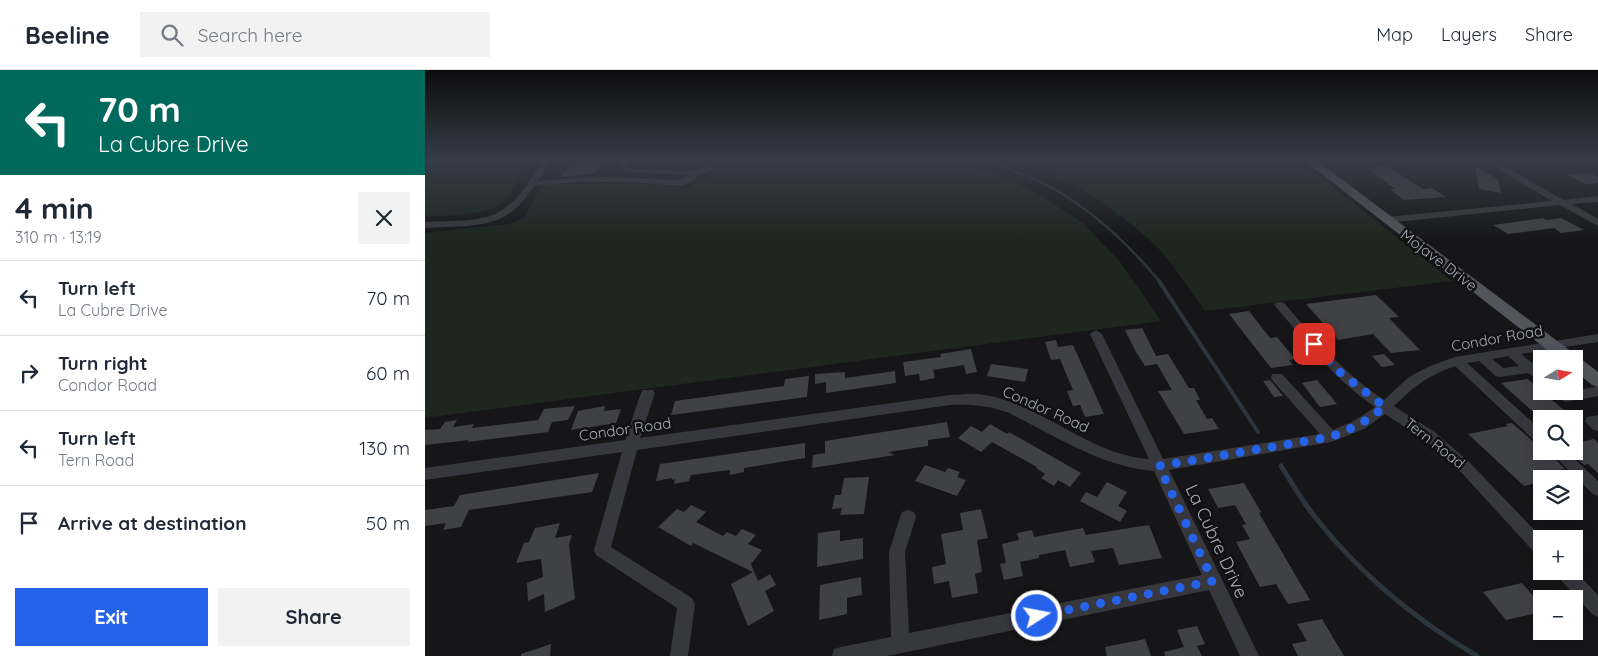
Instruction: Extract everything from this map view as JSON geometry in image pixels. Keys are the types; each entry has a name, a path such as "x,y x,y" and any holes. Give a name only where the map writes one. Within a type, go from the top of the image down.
{"main road":[{"name":"Mojave Drive","path":"1345,187 1558,350"}],"street":[{"path":"425,225 498,216 510,209 524,187"},
{"path":"1535,187 1598,223"},
{"path":"1387,220 1598,200"},
{"name":"Tern Road","path":"1280,305 1337,370 1385,407 1431,437 1465,467 1533,539"},
{"name":"La Cubre Drive","path":"1095,334 1250,656"},
{"name":"Condor Road","path":"425,474 950,400 977,399 1014,410 1110,457 1133,464 1159,466 1331,437 1359,425 1385,407 1414,380 1433,369 1481,356 1598,338"},
{"path":"1511,352 1531,368"},
{"path":"1481,356 1500,373 1531,368"},
{"path":"1457,361 1533,431"},
{"path":"1277,377 1331,437"},
{"path":"1583,394 1598,391"},
{"path":"648,394 631,444 602,550 686,604 679,656"},
{"path":"1598,420 1592,421 1598,426"},
{"path":"1566,460 1598,490"},
{"path":"900,644 897,552 908,517"},
{"path":"1572,580 1598,608"},
{"path":"841,656 1213,581"}],"shaded area":[{"path":"425,187 514,187 501,204 485,211 425,217"},
{"path":"541,187 1025,187 1083,223 1121,263 1161,321 425,418 425,233 509,224 524,218"},
{"path":"1077,187 1334,187 1452,281 1205,311 1181,276 1154,244 1140,231"}],"building":[{"path":"1393,187 1432,188 1446,197 1404,200 1390,189 1395,189"},
{"path":"1479,187 1500,187 1501,193 1479,189"},
{"path":"1543,218 1546,220 1561,218 1584,230 1561,233 1554,228 1508,234 1493,225"},
{"path":"1376,295 1399,317 1389,318 1420,350 1391,353 1373,334 1338,340 1306,304"},
{"path":"1249,311 1270,338 1277,337 1295,359 1289,360 1293,365 1271,368 1229,314"},
{"path":"1142,328 1156,356 1168,354 1189,388 1194,388 1200,400 1196,400 1207,419 1212,418 1219,429 1184,434 1158,391 1172,390 1157,364 1145,366 1125,330"},
{"path":"1056,340 1058,347 1073,345 1104,414 1085,417 1080,405 1073,406 1067,391 1073,390 1060,359 1051,360 1045,342"},
{"path":"971,349 977,372 966,374 964,365 933,370 935,378 920,381 919,374 905,376 903,362 941,357 940,354"},
{"path":"1384,354 1395,365 1382,367 1372,356"},
{"path":"991,364 1028,369 1025,382 987,376"},
{"path":"895,371 896,383 826,393 826,382 815,384 815,374 845,372 845,378"},
{"path":"809,376 807,397 671,415 675,401 784,386 785,379"},
{"path":"1528,379 1533,384 1533,400 1552,400 1564,410 1533,410 1533,412 1501,383"},
{"path":"1270,380 1283,396 1274,397 1263,381"},
{"path":"1317,380 1337,404 1320,407 1302,383"},
{"path":"575,406 568,420 552,422 548,432 425,445 425,430 440,429 445,422 457,420 453,427 474,424 472,428 538,420 544,409"},
{"path":"605,406 604,411 621,409 616,423 571,430 578,411"},
{"path":"947,422 950,437 928,440 928,446 888,452 895,455 812,468 813,455 825,453 825,441"},
{"path":"1512,423 1533,441 1533,460 1556,460 1565,469 1533,470 1533,484 1524,486 1468,434 1508,426 1505,424"},
{"path":"990,424 1007,434 1009,432 1081,473 1070,487 1058,480 1054,486 1041,478 1045,474 1037,467 992,442 981,452 958,438 971,426 982,432"},
{"path":"1594,439 1598,443 1598,473 1588,464 1584,465 1579,460 1583,460 1583,441"},
{"path":"805,443 805,458 744,468 744,472 730,475 730,470 691,475 689,481 674,484 675,479 672,480 672,478 656,481 660,464"},
{"path":"925,465 945,472 948,468 960,472 957,477 966,480 957,496 915,481"},
{"path":"599,473 592,492 469,510 461,527 443,530 446,523 425,526 425,510 454,506 460,495"},
{"path":"869,477 864,514 840,515 842,508 832,509 835,495 841,495 844,478"},
{"path":"1107,482 1127,492 1118,506 1127,511 1120,522 1080,501 1086,492 1097,497"},
{"path":"1244,483 1261,512 1259,513 1310,600 1288,604 1276,584 1260,587 1236,542 1250,539 1242,525 1246,524 1235,505 1218,508 1208,489"},
{"path":"691,505 706,512 696,522 723,536 727,532 736,536 742,529 756,535 748,544 762,550 751,564 758,581 770,574 776,585 765,591 774,611 748,626 731,584 753,572 693,543 691,546 658,527 677,509 684,512"},
{"path":"981,509 988,538 977,540 982,572 975,574 978,593 952,598 949,581 934,584 932,567 946,564 941,534 963,530 960,513"},
{"path":"560,523 555,538 572,535 569,544 575,599 545,612 544,594 528,601 527,583 543,577 541,559 516,563 524,543 529,542 535,528"},
{"path":"1149,525 1162,558 1119,565 1113,548 1091,551 1095,562 1070,567 1065,550 1039,555 1039,558 1020,562 1023,576 1004,580 1000,564 1006,563 1002,544 1019,540 1017,533 1032,530 1034,537 1083,528 1086,535"},
{"path":"840,530 840,541 863,538 863,559 817,567 818,533"},
{"path":"861,577 862,595 847,598 847,614 819,620 820,585"},
{"path":"1522,583 1533,596 1533,614 1506,620 1483,592"},
{"path":"1322,619 1344,656 1298,656 1292,644 1307,641 1297,624"},
{"path":"1197,626 1205,644 1197,646 1202,656 1165,656 1164,652 1184,647 1177,630"},
{"path":"1145,639 1151,656 1107,656 1105,647"},
{"path":"551,644 550,656 521,656 521,654"}],"waterway":[{"path":"1051,187 1085,209 1112,232 1160,282"},
{"path":"1159,281 1258,432"},
{"path":"1281,466 1315,517 1350,557 1411,611 1477,656"}],"route":[{"path":"1037,616 1213,581 1159,466 1331,437 1359,425 1385,407 1364,393 1337,370 1314,344"}]}
